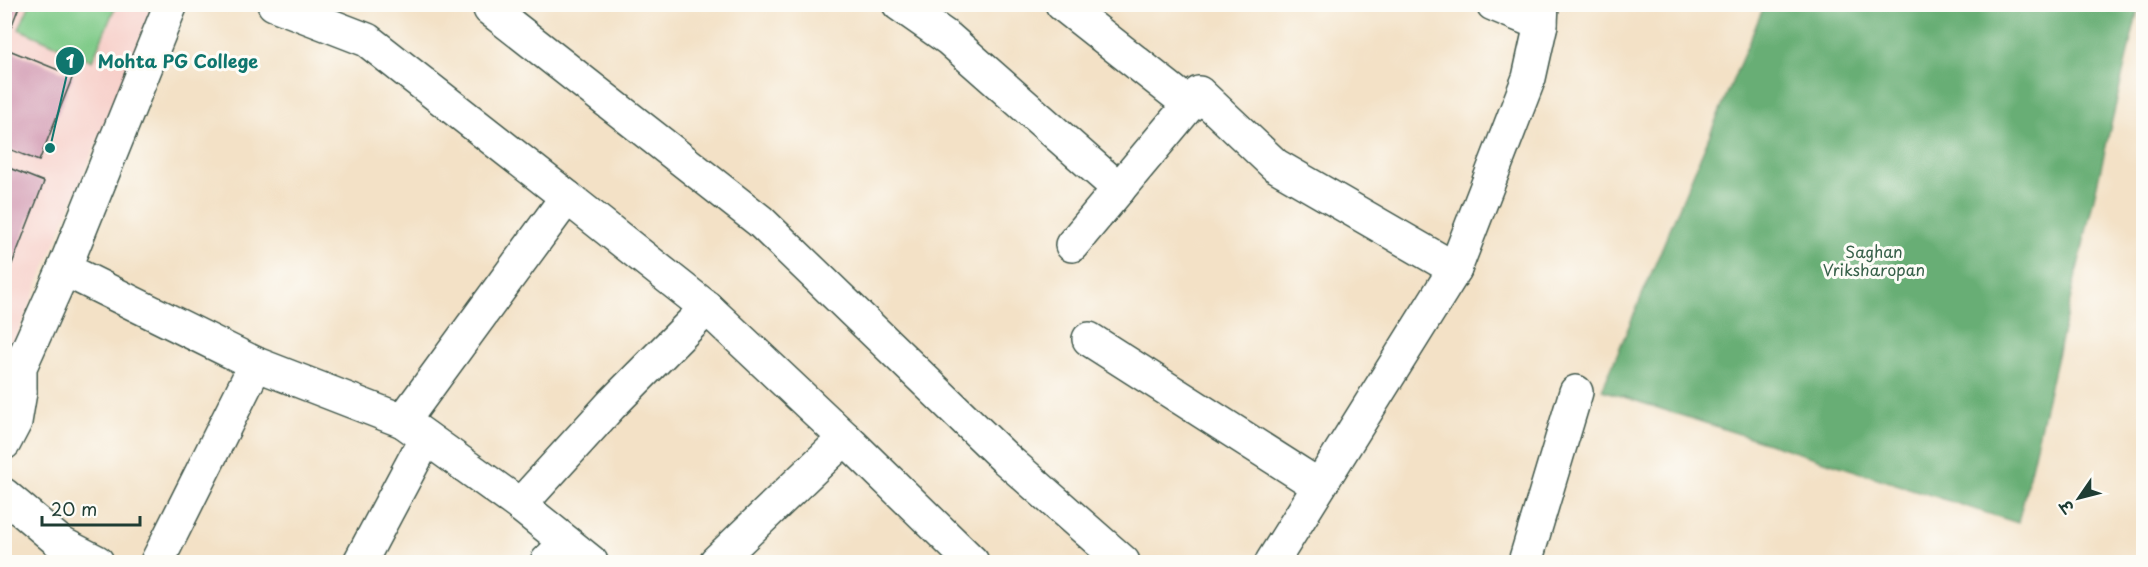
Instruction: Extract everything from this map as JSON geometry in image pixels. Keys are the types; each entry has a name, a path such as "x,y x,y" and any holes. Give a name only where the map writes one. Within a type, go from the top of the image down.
{"street":[{"path":"4,443 15,422 12,389 20,367 64,269 171,4"},
{"path":"274,4 367,40 707,308 972,562"},
{"path":"493,4 490,9 760,221 1005,458 1123,562"},
{"path":"899,4 949,39 1119,189"},
{"path":"1062,4 1190,105"},
{"path":"1272,562 1455,269 1529,78 1541,14 1493,4"},
{"path":"1072,245 1199,93 1275,165 1455,269"},
{"path":"360,562 415,429 567,197"},
{"path":"64,269 256,364 415,429 520,505 568,556"},
{"path":"520,505 611,405 707,308"},
{"path":"1089,339 1319,486"},
{"path":"157,562 256,364"},
{"path":"1525,562 1576,392"},
{"path":"716,562 845,438"},
{"path":"4,495 62,544 97,562"}],"shaded area":[{"path":"5,5 154,5 5,364"}],"green space":[{"path":"30,4 116,5 92,61 19,29"},
{"name":"Saghan Vriksharopan","path":"1765,4 2139,5 2018,523 1602,390"}],"building":[{"path":"4,4 20,4 5,43 4,43"},
{"path":"4,48 73,76 39,161 4,147"},
{"path":"4,166 44,182 12,264 4,261"}],"place":[{"name":"Mohta PG College","path":"50,148"}]}
